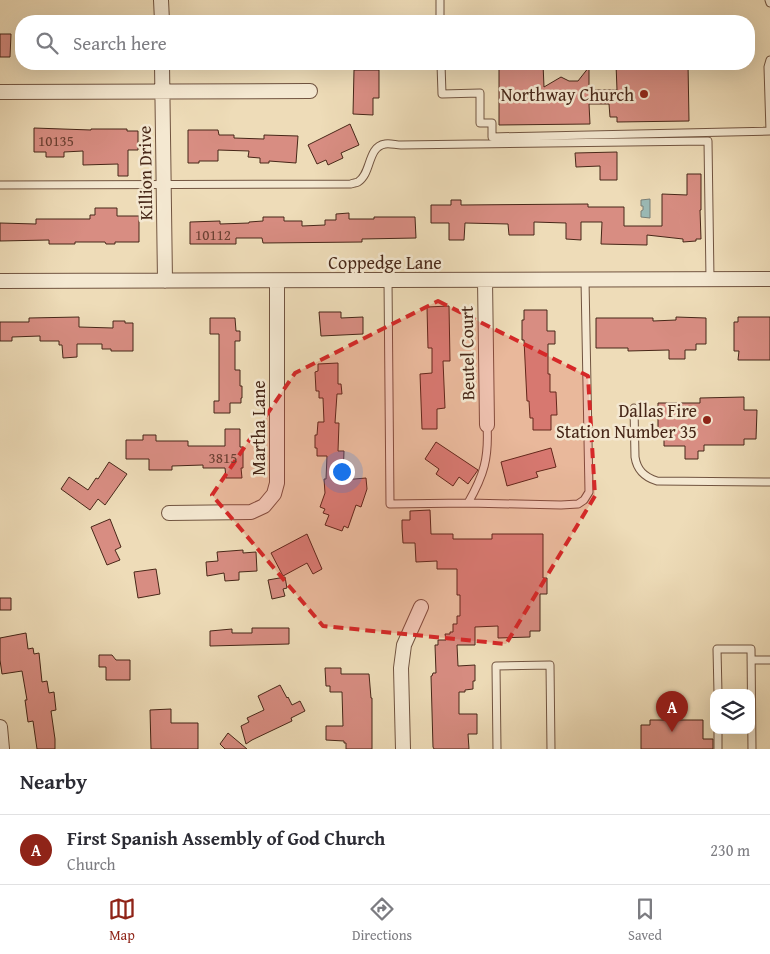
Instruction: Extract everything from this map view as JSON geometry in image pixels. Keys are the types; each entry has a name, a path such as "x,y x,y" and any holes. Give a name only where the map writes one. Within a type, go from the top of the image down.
{"street":[{"path":"161,0 162,15"},
{"name":"Killion Drive","path":"162,70 165,281"},
{"path":"0,92 310,90"},
{"name":"Coppedge Lane","path":"0,281 770,279"},
{"name":"Beutel Court","path":"485,280 487,425"},
{"name":"Martha Lane","path":"169,514 251,512 264,506 274,494 277,482 277,281"},
{"path":"403,749 401,668 404,645 421,607"},
{"path":"0,727 2,749"}],"lane":[{"path":"440,0 440,15"},
{"path":"441,70 442,94 480,93 480,123 492,123 492,137 770,131 768,67 770,60"},
{"path":"0,185 351,184 359,182 364,175 378,146 387,144 708,141 710,279"},
{"path":"388,280 390,504 561,505 578,504 584,500 589,492 585,280"},
{"path":"634,408 636,464 644,476 656,481 770,482"},
{"path":"468,503 485,466 488,443 487,425"},
{"path":"718,689 717,650 751,649 752,749"},
{"path":"751,660 770,660"},
{"path":"497,749 496,666 550,665 551,749"},
{"path":"718,734 718,749"}],"highlighted area":[{"path":"438,301 588,376 595,496 506,644 323,626 212,495 295,373"}],"water":[{"path":"650,199 650,218 641,217 643,206 641,206 641,200"}],"building":[{"path":"0,34 11,34 10,57 0,57"},
{"path":"354,70 379,70 379,98 373,98 373,115 353,114"},
{"path":"499,70 543,70 544,87 561,77 569,81 578,81 587,70 589,70 589,90 617,90 616,70 688,70 689,121 617,122 617,117 610,117 609,104 589,104 590,124 499,125"},
{"path":"350,124 359,145 341,153 343,158 328,165 326,160 317,164 308,145"},
{"path":"34,128 127,129 127,131 138,131 138,150 128,150 128,176 118,176 118,164 83,165 83,151 64,152 64,157 46,157 46,152 34,152"},
{"path":"188,130 218,130 219,135 234,135 234,138 264,139 264,135 298,136 296,163 269,161 269,163 260,163 260,158 248,157 249,151 218,150 218,161 188,163"},
{"path":"617,152 617,180 600,180 600,166 576,167 575,153"},
{"path":"687,174 701,174 701,239 696,239 696,241 683,242 683,239 647,235 647,245 601,244 602,222 581,222 581,240 566,239 566,223 534,222 534,235 509,235 508,224 465,223 464,240 449,240 449,223 431,223 431,205 451,205 451,200 461,200 461,205 588,204 588,207 624,207 624,226 662,226 662,194 687,195"},
{"path":"95,208 117,208 117,216 139,216 139,242 49,244 49,240 0,241 0,223 36,224 36,219 90,219 90,215 95,215"},
{"path":"349,213 349,219 415,217 416,238 362,239 362,242 263,243 262,238 236,238 236,244 190,244 190,222 220,221 220,224 249,223 263,221 263,217 284,217 284,221 302,221 302,226 325,225 325,220 336,220 336,214"},
{"path":"449,306 450,361 443,361 445,408 437,409 437,429 422,429 420,374 432,373 432,348 428,348 427,307"},
{"path":"524,310 547,310 547,331 555,331 555,344 548,344 550,392 556,392 557,415 551,415 551,430 533,430 533,418 530,418 529,401 527,401 524,340 522,340"},
{"path":"319,312 341,312 341,318 363,317 363,334 321,336"},
{"path":"79,317 79,327 113,328 113,321 133,323 133,351 102,349 102,344 77,344 77,357 63,358 62,345 59,345 59,341 40,341 40,336 12,337 12,341 0,341 0,322 29,322 29,318"},
{"path":"676,317 706,318 706,344 696,344 696,350 685,350 685,359 669,359 669,350 628,351 628,348 596,348 596,318 653,318 653,321 676,320"},
{"path":"738,317 770,317 770,360 738,360 739,351 734,351 734,322 738,322"},
{"path":"210,318 235,318 236,331 240,331 240,341 235,341 235,370 240,370 242,398 241,403 230,403 230,413 214,413 214,401 219,401 219,334 210,334"},
{"path":"338,363 338,384 341,384 342,394 337,394 335,423 339,423 338,451 344,451 343,480 366,478 367,489 361,507 356,505 348,528 344,526 342,531 325,525 329,515 323,513 325,509 320,507 325,493 324,479 326,479 327,456 317,456 317,448 315,448 318,422 324,422 323,398 319,398 319,391 316,391 315,372 318,371 318,364"},
{"name":"Dallas Fire Station Number 35","path":"744,397 744,410 757,410 756,439 744,439 744,445 704,445 704,451 698,451 698,459 685,459 685,446 664,446 664,431 658,431 658,403 700,403 700,398"},
{"path":"225,429 240,429 240,447 243,447 242,478 226,478 225,468 203,468 203,465 172,466 172,470 149,470 149,459 126,459 126,440 143,440 143,435 156,435 156,441 188,441 188,446 225,446"},
{"path":"436,442 478,470 468,484 459,477 453,486 436,474 439,469 425,459"},
{"path":"551,448 556,467 536,472 538,477 507,486 501,462"},
{"path":"109,462 127,474 105,505 98,499 90,510 61,489 69,477 88,490"},
{"path":"430,510 431,534 453,534 453,539 492,539 492,534 543,534 543,578 547,578 547,594 540,594 540,631 530,631 530,637 498,638 498,626 475,627 475,645 457,645 458,666 475,665 473,689 459,692 459,714 477,714 477,734 468,734 469,749 434,749 433,747 431,676 433,673 436,673 435,645 438,645 438,640 446,640 445,634 453,632 453,624 457,624 457,616 460,616 460,595 457,595 457,569 437,569 437,561 416,562 415,543 403,543 402,520 410,520 410,511"},
{"path":"110,519 121,547 115,550 120,560 107,565 91,527"},
{"path":"307,534 322,569 313,574 307,563 283,576 271,553"},
{"path":"243,550 243,553 256,552 257,571 239,572 239,580 225,581 224,573 207,576 206,562 218,561 217,552"},
{"path":"156,569 160,594 138,598 134,572"},
{"path":"285,577 287,588 283,589 285,596 272,599 268,580"},
{"path":"0,598 11,598 11,610 0,610"},
{"path":"252,628 289,628 289,644 210,646 210,631 232,629 232,633 252,633"},
{"path":"26,633 28,649 33,648 34,654 39,653 42,682 47,681 49,693 54,692 56,710 51,711 55,749 37,749 33,721 28,722 25,700 27,700 22,671 2,674 0,638"},
{"path":"99,655 112,655 116,660 130,660 130,680 106,680 106,667 99,667"},
{"path":"325,668 341,668 341,674 369,674 372,698 372,749 346,749 344,741 326,740 326,726 343,726 342,692 330,692 330,686 326,686"},
{"path":"280,685 292,705 300,701 305,711 291,718 292,721 246,744 241,726 249,722 247,718 264,710 258,696"},
{"path":"171,709 171,723 198,723 198,749 151,749 150,710"},
{"path":"650,720 703,720 703,739 713,739 713,749 641,749 641,725 650,725"},
{"path":"228,733 247,749 225,749 220,744"}],"place":[{"name":"Northway Church","path":"644,94"},
{"name":"Dallas Fire Station Number 35","path":"707,420"},
{"name":"First Spanish Assembly of God Church","path":"672,732"}]}
